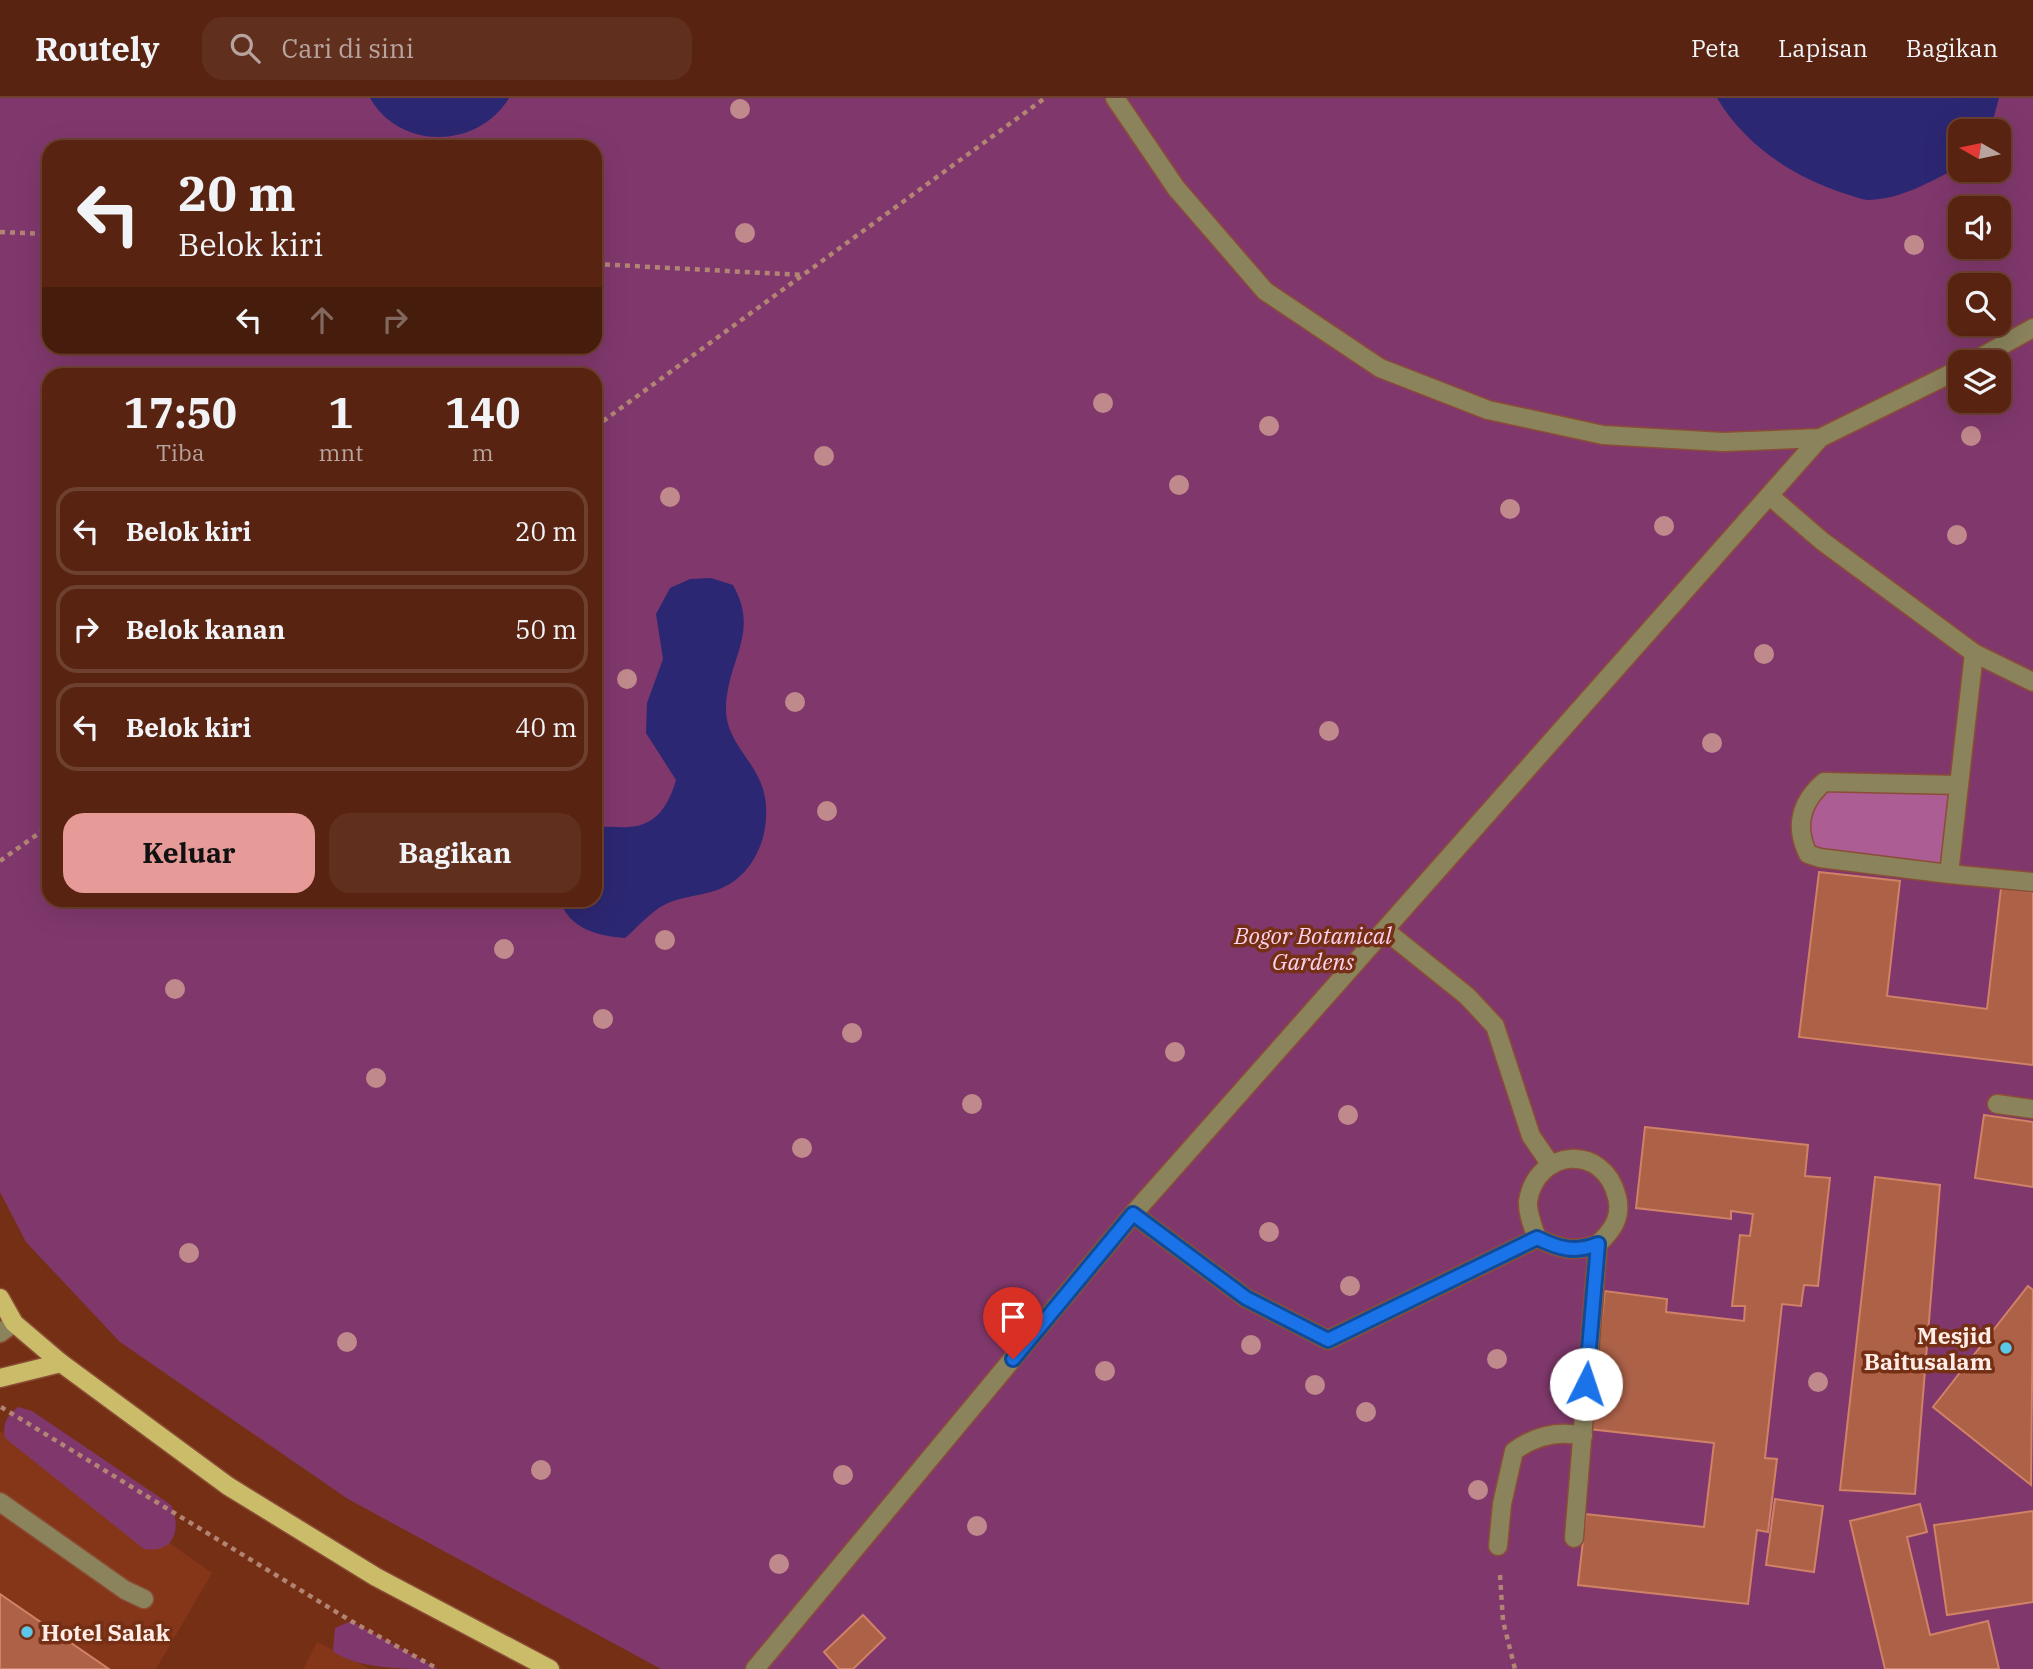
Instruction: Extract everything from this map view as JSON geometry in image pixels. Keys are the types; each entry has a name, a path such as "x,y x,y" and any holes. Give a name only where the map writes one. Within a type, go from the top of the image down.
{"main road":[{"path":"0,1298 7,1328 61,1363 228,1486 376,1577 550,1669"},
{"path":"0,1378 61,1363"}],"lane":[{"path":"1115,98 1175,188 1265,291 1380,368 1488,410 1603,435 1723,442 1820,438 1948,375"},
{"path":"1994,350 2033,328"},
{"path":"755,1669 1133,1214 1771,497 1820,438"},
{"path":"1771,497 1822,541 1974,653 2033,682"},
{"path":"1949,874 1974,653"},
{"path":"1958,785 1824,782 1809,795 1800,817 1802,842 1808,854 1820,859 2033,882"},
{"path":"1386,931 1466,996 1495,1026 1531,1136 1551,1165"},
{"path":"1997,1104 2033,1109"},
{"path":"1565,1159 1591,1161 1613,1180 1620,1210 1612,1232 1598,1244 1581,1250 1563,1250 1537,1238 1528,1202 1538,1176 1551,1165 1565,1159"},
{"path":"1133,1214 1246,1298 1328,1340 1537,1238"},
{"path":"1574,1538 1598,1244"},
{"path":"1497,1546 1502,1504 1514,1451 1531,1439 1567,1433 1583,1436"},
{"path":"0,1502 125,1590 144,1599"}],"path":[{"path":"602,422 1045,98"},
{"path":"0,232 42,234"},
{"path":"602,264 804,275"},
{"path":"0,861 42,831"},
{"path":"0,1406 351,1621 438,1669"},
{"path":"1497,1546 1503,1621 1515,1669"}],"shaded area":[{"path":"370,98 509,98 495,115 478,127 439,137 419,135 400,128 383,115"},
{"path":"1717,98 1999,98 1993,119 1948,119 1948,172 1905,193 1869,200 1824,186 1788,168 1756,144 1728,115"},
{"path":"711,578 733,585 741,602 743,632 728,690 727,719 735,740 763,789 766,804 764,834 752,862 743,874 731,883 717,890 679,899 660,907 625,938 595,933 577,924 563,907 602,907 602,828 647,823 665,805 676,780 646,733 647,703 663,659 656,614 670,588 690,579"},
{"path":"1824,782 1958,785 1949,874 1808,854 1809,795"},
{"path":"0,1432 14,1434 212,1573 156,1669 0,1669"},
{"path":"317,1642 370,1669 303,1669"}],"green space":[{"name":"Bogor Botanical Gardens","path":"0,98 2033,98 2033,1669 661,1669 348,1499 120,1342 26,1242 0,1192"},
{"path":"18,1407 32,1411 171,1505 176,1523 173,1538 169,1543 154,1549 144,1549 5,1438 6,1420"},
{"path":"351,1621 438,1669 382,1667 343,1657 333,1651 335,1628"}],"building":[{"path":"1819,872 1900,881 1887,996 1987,1009 2001,888 2033,892 2033,1065 1799,1037"},
{"path":"1984,1115 2033,1122 2033,1187 1975,1178"},
{"path":"1645,1127 1808,1145 1805,1176 1830,1178 1818,1286 1804,1285 1801,1306 1782,1304 1765,1458 1777,1459 1768,1532 1757,1530 1748,1604 1578,1585 1586,1514 1704,1527 1714,1443 1589,1429 1605,1291 1667,1299 1666,1312 1744,1321 1745,1306 1732,1306 1740,1235 1750,1236 1753,1214 1731,1211 1731,1219 1636,1208"},
{"path":"1875,1177 1940,1185 1915,1494 1840,1490"},
{"name":"Mesjid Baitusalam","path":"2028,1286 2033,1290 2031,1485 1933,1407"},
{"path":"1775,1499 1823,1506 1814,1572 1766,1565"},
{"path":"1920,1504 1927,1532 1907,1537 1930,1635 1988,1621 1999,1669 1885,1669 1850,1521"},
{"path":"2033,1511 2033,1602 1947,1615 1934,1525"},
{"name":"Hotel Salak","path":"0,1594 109,1669 0,1669"},
{"path":"863,1615 885,1638 853,1669 839,1669 824,1652"}],"place":[{"name":"Mesjid Baitusalam","path":"2006,1348"},
{"name":"Hotel Salak","path":"27,1632"}],"route":[{"path":"1013,1359 1133,1214 1185,1256 1246,1298 1328,1340 1537,1238 1563,1250 1581,1250 1598,1244 1586,1384"}]}
